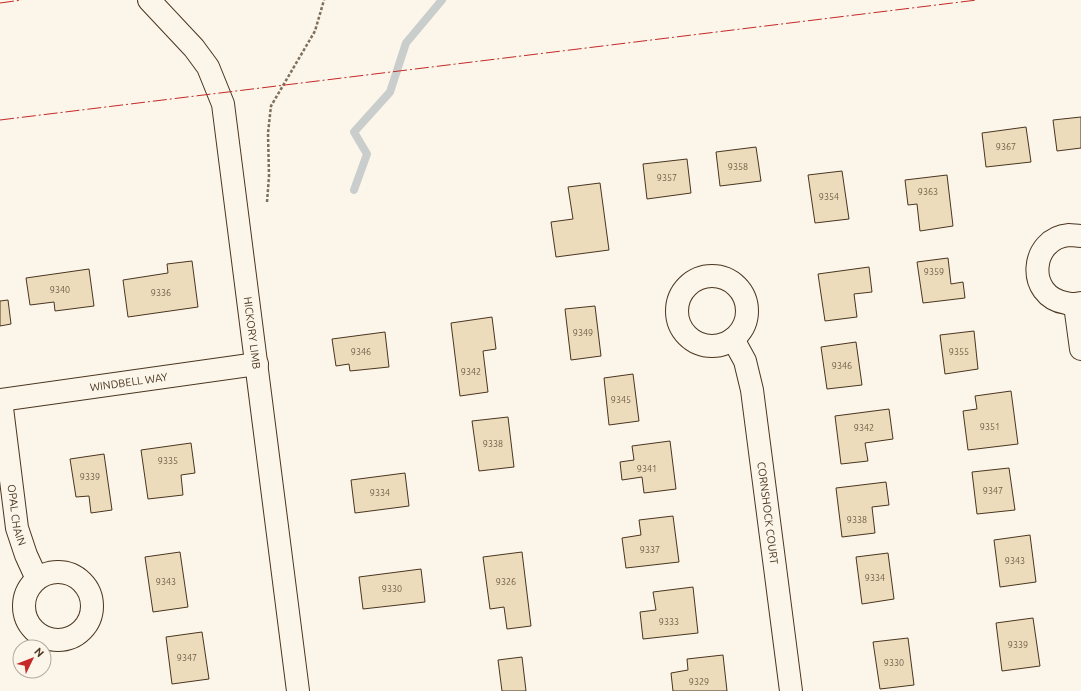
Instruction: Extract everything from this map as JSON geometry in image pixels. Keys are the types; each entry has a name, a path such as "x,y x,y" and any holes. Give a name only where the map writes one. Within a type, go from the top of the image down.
{"street":[{"name":"HICKORY LIMB","path":"149,0 194,48 208,67 223,104 298,691"},
{"path":"1081,236 1068,235 1057,238 1046,246 1039,256 1037,268 1038,281 1044,292 1057,301 1078,304 1081,349"},
{"name":"CORNSHOCK COURT","path":"734,339 745,362 752,390 791,691"},
{"name":"WINDBELL WAY","path":"1,400 257,364"},
{"name":"OPAL CHAIN","path":"1,400 17,528 26,555 37,579"}],"path":[{"path":"267,202 270,106 315,31 324,0"}],"building":[{"path":"1081,117 1081,148 1057,151 1053,120"},
{"path":"1026,127 1031,162 986,167 982,133"},
{"path":"756,147 761,181 720,186 716,152"},
{"path":"687,159 691,193 647,199 643,164"},
{"path":"842,171 849,219 815,223 808,175"},
{"path":"947,175 953,226 920,231 917,204 908,205 905,180"},
{"path":"600,183 609,250 556,257 551,222 573,219 568,187"},
{"path":"948,258 951,284 963,282 965,298 923,303 917,262"},
{"path":"192,261 198,307 128,317 123,280 168,273 167,264"},
{"path":"869,267 872,292 854,294 857,317 825,321 818,274"},
{"path":"89,269 94,306 55,311 54,302 30,305 26,278"},
{"path":"8,300 11,324 0,326 0,301"},
{"path":"595,306 601,356 571,360 565,309"},
{"path":"492,317 496,349 483,351 488,392 460,396 451,323"},
{"path":"974,331 978,369 945,374 940,335"},
{"path":"385,332 389,367 350,371 349,364 336,366 332,339"},
{"path":"856,342 862,385 827,389 821,347"},
{"path":"633,374 639,421 609,425 604,378"},
{"path":"1011,391 1018,444 968,450 963,411 977,409 975,396"},
{"path":"889,409 893,439 865,443 868,461 841,464 835,416"},
{"path":"508,417 514,467 479,471 472,421"},
{"path":"670,441 676,489 644,493 642,477 622,480 620,462 634,460 632,446"},
{"path":"191,443 195,473 181,475 183,495 148,499 141,450"},
{"path":"104,454 112,510 91,513 89,496 76,497 70,459"},
{"path":"1009,468 1015,510 977,514 972,472"},
{"path":"405,473 409,506 355,513 351,480"},
{"path":"886,482 889,505 872,507 875,533 842,537 836,488"},
{"path":"673,516 679,562 626,568 622,538 641,535 639,520"},
{"path":"1030,535 1036,582 1000,587 994,540"},
{"path":"180,552 188,607 153,612 145,557"},
{"path":"522,552 531,626 507,629 504,607 490,609 483,557"},
{"path":"888,553 894,599 862,604 856,557"},
{"path":"421,569 425,602 363,609 359,577"},
{"path":"693,587 698,633 643,639 640,612 656,610 653,592"},
{"path":"1033,618 1040,666 1002,671 996,623"},
{"path":"202,632 209,679 172,684 166,637"},
{"path":"908,638 914,685 880,689 873,642"},
{"path":"723,655 727,691 673,691 671,673 688,670 687,659"},
{"path":"522,657 526,691 502,691 498,660"}],"waterway":[{"path":"354,190 367,154 354,132 390,92 406,43 442,0"}],"power":[{"path":"0,3 22,0"},
{"path":"0,120 977,0"}]}
